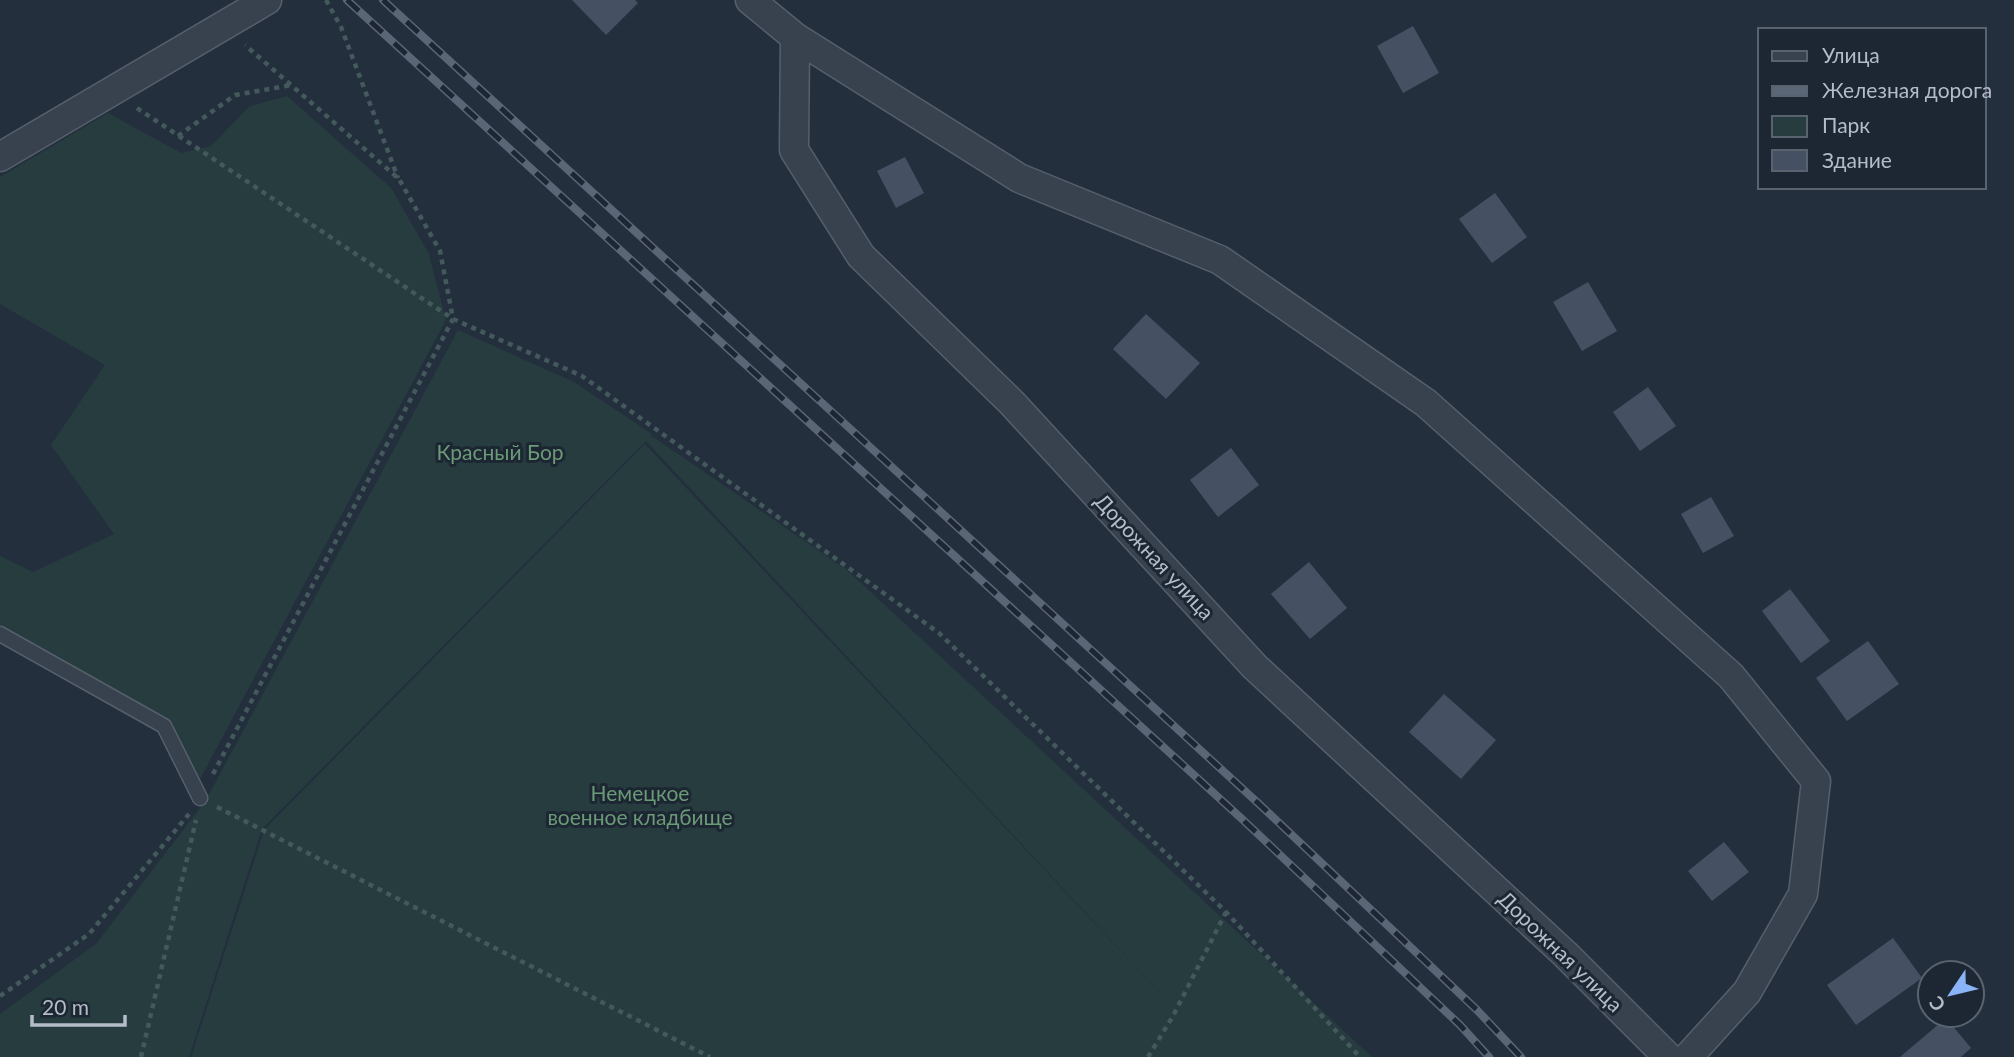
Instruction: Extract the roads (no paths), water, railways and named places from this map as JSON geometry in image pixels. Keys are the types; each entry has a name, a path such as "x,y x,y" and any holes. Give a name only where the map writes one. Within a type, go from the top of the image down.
{"street":[{"path":"0,157 267,0"},
{"path":"750,0 795,37 1019,178 1220,260 1426,403 1731,676 1816,781 1805,881 1803,894 1747,992 1688,1057"},
{"name":"Дорожная улица","path":"795,37 794,150 861,256 1012,403 1255,667 1565,954 1668,1057"}],"lane":[{"path":"0,634 164,726 201,799"}],"railway":[{"path":"347,0 1242,819 1460,1025 1489,1057"},
{"path":"383,0 1258,803 1477,1010 1521,1057"}],"park label":[{"name":"Красный Бор","path":"500,453"},
{"name":"Немецкое военное кладбище","path":"640,806"}]}
